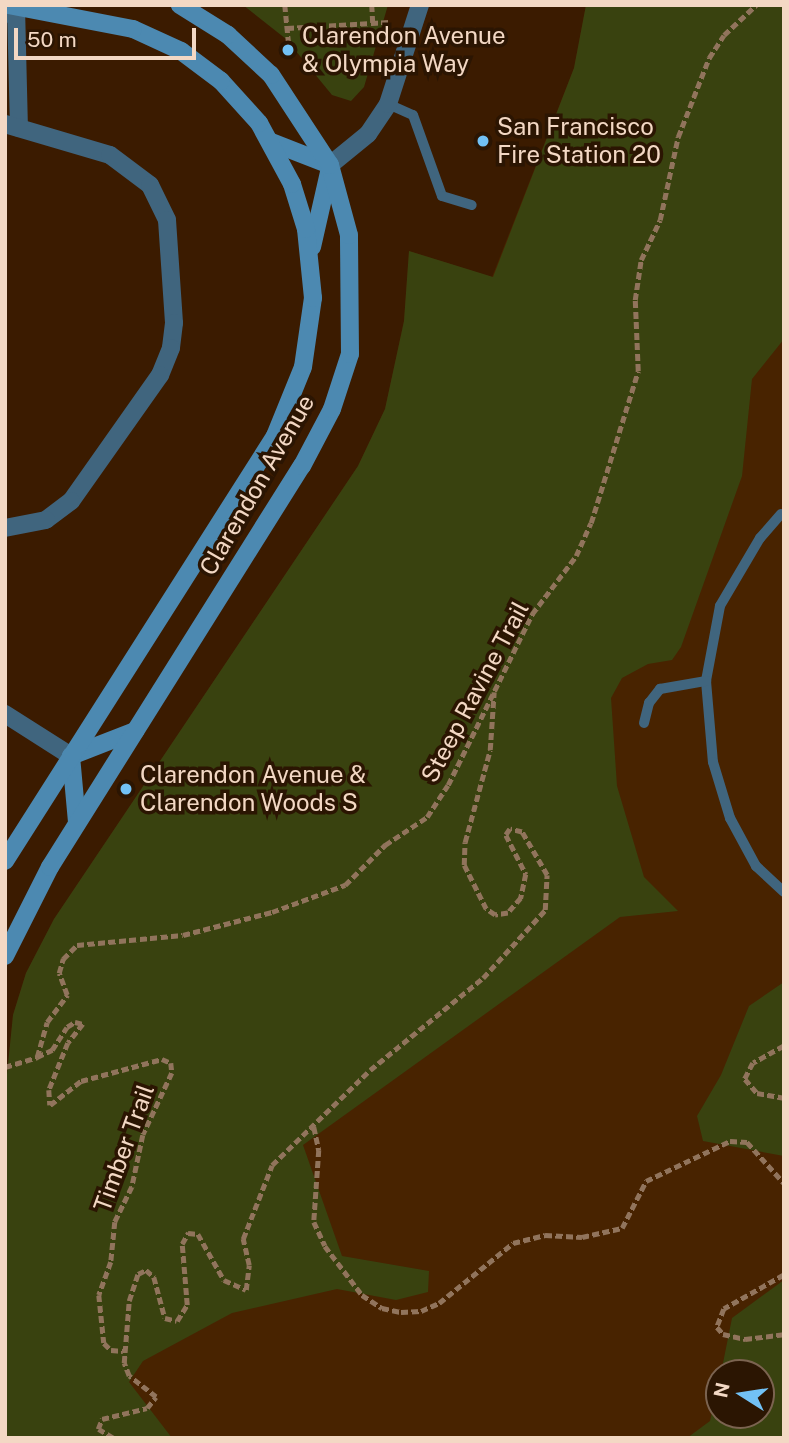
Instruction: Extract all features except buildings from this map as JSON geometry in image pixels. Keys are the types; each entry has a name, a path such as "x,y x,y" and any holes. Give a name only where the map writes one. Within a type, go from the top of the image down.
{"main road":[{"name":"Clarendon Avenue","path":"5,956 22,916 77,822 302,466 332,409 350,354 352,290 349,235 330,165 271,75 228,35 180,5"},
{"name":"Clarendon Avenue","path":"5,861 287,413 310,336 310,252 296,196 271,142 221,81 170,46 107,22 13,7"},
{"path":"271,142 330,165 324,208 310,252"},
{"path":"77,822 71,756 135,731"}],"street":[{"path":"330,165 368,134 388,104 420,5"},
{"path":"5,528 46,520 71,501 160,375 173,335 169,233 163,207 150,185 110,155 12,126 13,7"},
{"path":"5,714 71,756"}],"lane":[{"path":"388,104 412,115 442,196 472,205"},
{"path":"781,514 760,538 720,606 706,681 713,761 730,818 756,866 784,892"},
{"path":"644,723 649,703 660,689 706,681"}],"path":[{"path":"285,5 290,55"},
{"path":"372,5 373,23"},
{"name":"Steep Ravine Trail","path":"37,1057 47,1022 67,995 59,973 63,959 77,945 183,935 272,912 345,885 385,845 427,817 448,785 532,614 576,556 591,523 638,371 635,300 641,260 660,220 678,137 709,58 724,35 756,5"},
{"path":"287,28 389,22"},
{"path":"113,1438 98,1429 102,1419 146,1408 156,1397 129,1376 122,1351 138,1274 146,1270 154,1277 165,1318 170,1322 183,1315 188,1282 182,1244 188,1233 198,1234 224,1280 246,1290 249,1265 243,1239 261,1184 291,1143 314,1127 370,1070 483,978 545,910 547,875 522,832 510,830 506,835 526,874 521,898 508,913 495,915 486,909 464,865 465,842 490,750 494,692"},
{"name":"Timber Trail","path":"37,1057 52,1050 67,1027 75,1022 83,1024 68,1043 49,1090 50,1105 81,1081 162,1059 171,1063 172,1073 143,1135 132,1187 115,1222 111,1262 99,1295 104,1343 111,1350 122,1351"},
{"path":"784,1046 753,1063 745,1079 757,1093 784,1098"},
{"path":"5,1067 37,1057"},
{"path":"314,1127 319,1150 314,1222 325,1246 362,1294 382,1308 401,1312 421,1311 439,1303 513,1243 545,1235 582,1237 622,1228 646,1181 730,1141 747,1142 784,1183"},
{"path":"784,1275 724,1309 717,1327 723,1334 745,1339 784,1334"}],"shaded area":[{"path":"586,5 784,5 784,1438 5,1438 5,1094 13,1015 26,973 54,919 358,466 385,409 404,321 409,251 492,277 574,68"}],"green space":[{"path":"243,5 388,5 364,87 351,101 332,95 286,39"},
{"path":"586,5 784,5 784,339 752,379 742,476 681,647 672,660 648,664 622,678 611,698 617,786 644,877 678,911 620,917 303,1145 342,1256 429,1271 428,1292 396,1300 337,1289 232,1313 143,1361 129,1382 172,1438 5,1438 5,1094 13,1015 26,973 54,919 358,466 385,409 404,321 409,251 493,277 574,68"},
{"path":"784,982 784,1156 703,1141 697,1116 721,1075 749,1006"},
{"path":"784,1280 784,1438 687,1438 705,1425 705,1429 775,1429 775,1359 724,1359 732,1318"}],"place":[{"name":"Clarendon Avenue & Olympia Way","path":"288,50"},
{"name":"San Francisco Fire Station 20","path":"483,141"},
{"name":"Clarendon Avenue & Clarendon Woods S","path":"126,789"}]}
